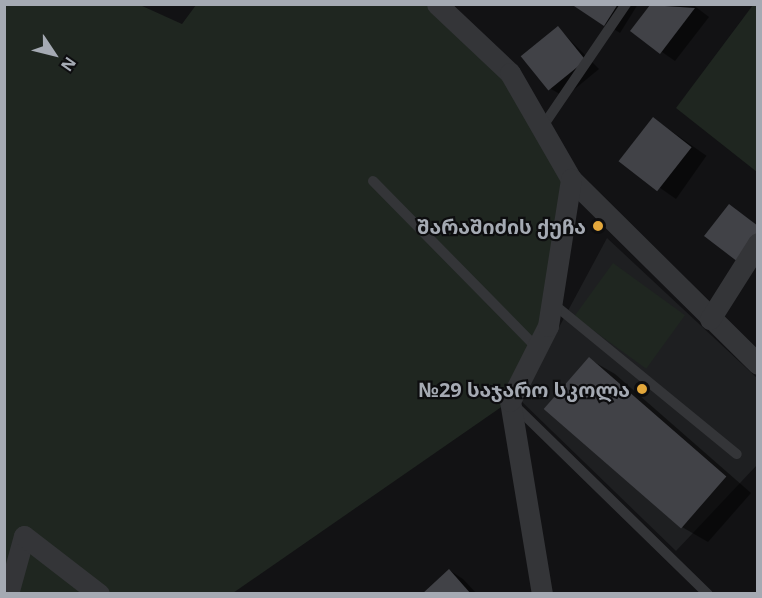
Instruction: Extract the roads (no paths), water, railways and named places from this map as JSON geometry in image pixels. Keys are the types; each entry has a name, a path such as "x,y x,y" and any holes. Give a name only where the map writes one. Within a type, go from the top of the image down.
{"street":[{"path":"437,4 510,73 543,126 571,179 758,364"},
{"path":"542,594 510,401 537,348 551,302 571,179"},
{"path":"710,319 758,243"},
{"path":"8,594 24,536 99,594"}],"lane":[{"path":"543,126 626,4"},
{"path":"373,181 537,348"},
{"path":"551,302 736,454"},
{"path":"510,401 708,594"}],"place":[{"name":"შარაშიძის ქუჩა","path":"598,226"},
{"name":"№29 საჯარო სკოლა","path":"642,389"}]}
